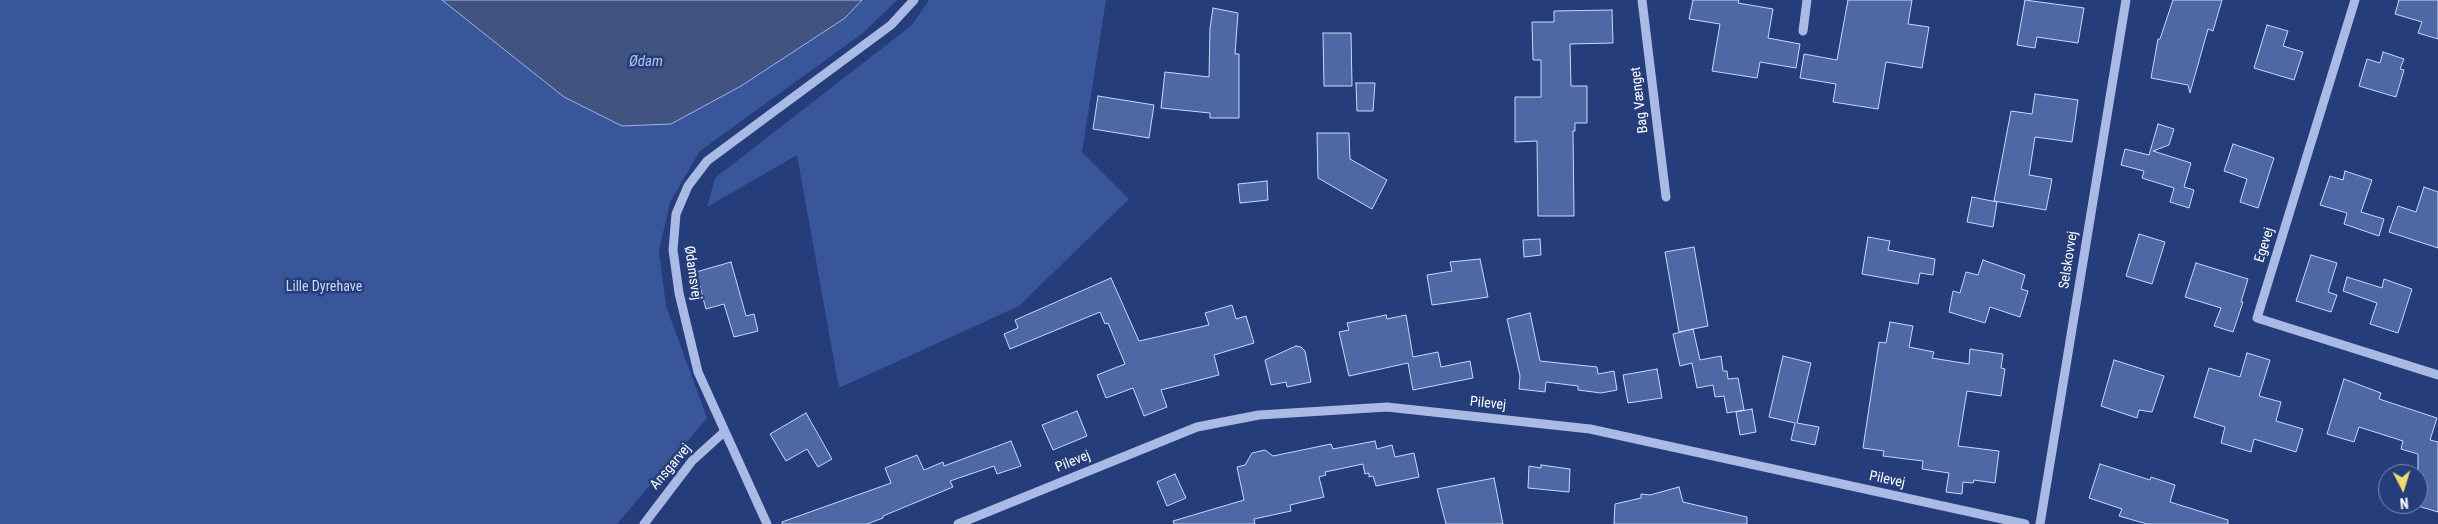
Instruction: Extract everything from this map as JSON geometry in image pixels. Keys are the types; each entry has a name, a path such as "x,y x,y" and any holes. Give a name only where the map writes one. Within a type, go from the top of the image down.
{"street":[{"name":"Ødamsvej","path":"767,524 698,372 679,293 673,250 676,214 688,186 707,161 891,25 914,0"},
{"name":"Bag Vænget","path":"1642,0 1666,197"},
{"path":"1803,31 1807,0"},
{"name":"Selskovvej","path":"2040,524 2126,0"},
{"name":"Egevej","path":"2355,0 2257,318 2438,374"},
{"name":"Pilevej","path":"958,524 1197,427 1259,415 1387,407 1590,429 2025,524"},
{"name":"Ansgarvej","path":"644,524 692,461 724,432"}],"green space":[{"name":"Lille Dyrehave","path":"0,0 897,0 863,33 700,151 670,202 659,251 666,306 707,418 617,524 0,524"},
{"path":"929,0 1106,0 1082,152 1129,199 1019,306 839,388 797,155 707,207 715,178 912,25"}],"water":[{"name":"Ødam","path":"442,0 862,0 845,18 741,86 671,124 622,126 564,97"}],"building":[{"path":"1693,0 1739,0 1738,3 1773,9 1768,38 1800,44 1796,68 1760,62 1757,78 1712,71 1720,24 1689,19"},
{"path":"1848,0 1912,0 1908,24 1929,27 1922,68 1886,62 1878,109 1833,102 1836,84 1800,78 1804,54 1837,60"},
{"path":"2025,0 2084,8 2078,43 2037,37 2035,48 2017,45"},
{"path":"2173,0 2222,0 2213,31 2208,29 2190,93 2188,85 2151,78 2158,39 2160,39"},
{"path":"2399,0 2438,0 2438,39 2418,33 2422,22 2395,14"},
{"path":"1213,8 1238,13 1235,54 1239,54 1239,118 1210,118 1210,113 1161,108 1165,72 1209,77 1210,28"},
{"path":"1612,10 1613,43 1570,44 1571,86 1587,86 1587,123 1575,123 1575,131 1573,131 1574,216 1538,216 1537,141 1515,142 1515,97 1541,97 1541,60 1533,60 1532,22 1554,22 1554,11"},
{"path":"2267,25 2288,31 2283,46 2303,52 2294,80 2254,68"},
{"path":"1323,33 1351,33 1352,86 1324,86"},
{"path":"2383,52 2404,59 2400,69 2404,70 2396,97 2359,86 2367,59 2380,63"},
{"path":"1356,83 1375,83 1373,111 1357,111"},
{"path":"2035,94 2078,100 2072,142 2035,137 2029,175 2052,179 2046,210 1994,201 2011,111 2032,114"},
{"path":"1098,96 1154,105 1149,138 1093,129"},
{"path":"2158,124 2174,129 2169,145 2153,151 2191,163 2184,187 2194,190 2189,208 2170,202 2174,188 2142,178 2144,171 2121,165 2125,149 2149,155"},
{"path":"1317,133 1349,133 1350,159 1387,180 1372,209 1318,178"},
{"path":"2233,144 2274,158 2258,208 2240,202 2247,179 2224,171"},
{"path":"2345,171 2372,180 2361,212 2384,219 2379,236 2344,224 2347,213 2320,205 2330,176 2343,180"},
{"path":"1267,181 1268,200 1240,203 1238,184"},
{"path":"2424,187 2438,192 2438,248 2389,232 2398,206 2416,212"},
{"path":"1972,197 1997,202 1993,227 1967,222"},
{"path":"2139,234 2165,242 2152,284 2126,276"},
{"path":"1868,237 1890,241 1888,250 1935,259 1933,275 1920,273 1918,284 1862,274"},
{"path":"1540,239 1541,255 1524,257 1523,240"},
{"path":"1694,247 1708,326 1679,332 1665,252"},
{"path":"2311,255 2337,263 2328,292 2337,295 2331,312 2296,301"},
{"path":"1480,259 1488,297 1432,305 1427,275 1452,271 1450,262"},
{"path":"1983,260 2025,275 2021,289 2028,291 2020,317 1990,307 1985,323 1949,312 1953,291 1960,293 1966,272 1978,275"},
{"path":"731,262 746,316 754,314 758,331 734,337 724,304 706,309 696,272"},
{"path":"2196,263 2248,279 2233,332 2214,326 2221,308 2185,297"},
{"path":"2347,277 2382,288 2384,279 2412,289 2398,333 2370,324 2377,303 2343,291"},
{"path":"1111,278 1139,341 1209,325 1205,313 1232,305 1236,319 1246,316 1254,343 1214,355 1219,375 1161,390 1167,407 1144,416 1133,388 1106,398 1097,375 1125,364 1108,323 1105,324 1100,312 1010,349 1004,334 1018,328 1015,320"},
{"path":"1530,313 1540,361 1597,367 1598,374 1614,371 1617,390 1601,393 1578,390 1578,386 1546,382 1545,392 1519,389 1520,376 1507,319"},
{"path":"1386,315 1387,319 1406,315 1413,357 1438,352 1441,367 1470,361 1473,378 1413,390 1408,363 1349,376 1339,332 1349,330 1347,323"},
{"path":"1890,322 1913,326 1909,347 1934,352 1932,358 1969,364 1970,349 2003,354 2001,368 2005,369 2001,396 1967,391 1958,446 1999,451 1995,483 1974,480 1973,483 1963,482 1962,494 1946,492 1949,473 1922,469 1923,461 1883,456 1884,451 1863,448 1879,342 1886,343"},
{"path":"1693,329 1700,360 1721,356 1723,371 1727,371 1728,379 1738,378 1744,410 1727,413 1724,396 1715,397 1713,385 1697,388 1692,363 1680,366 1673,334"},
{"path":"1296,346 1301,347 1305,351 1311,382 1287,387 1286,382 1271,385 1265,360"},
{"path":"2247,353 2270,360 2259,396 2281,402 2276,421 2303,429 2296,452 2254,439 2251,452 2221,443 2225,427 2194,417 2209,368 2240,377"},
{"path":"1783,356 1811,363 1797,423 1819,427 1815,445 1791,440 1795,423 1769,417"},
{"path":"2114,360 2164,376 2152,412 2139,410 2137,418 2101,406"},
{"path":"1657,369 1662,398 1628,403 1623,375"},
{"path":"2344,379 2381,393 2379,399 2437,418 2430,440 2438,442 2438,512 2428,509 2428,464 2418,464 2418,454 2401,449 2403,441 2359,427 2354,442 2327,434"},
{"path":"1752,409 1756,432 1740,435 1736,412"},
{"path":"1077,411 1087,436 1053,450 1042,425"},
{"path":"806,413 832,459 818,467 807,449 786,461 770,434"},
{"path":"1011,441 1021,466 997,474 994,466 950,481 953,487 867,524 782,524 782,522 891,483 885,468 917,455 924,470 943,462 944,466"},
{"path":"1375,441 1377,449 1392,445 1395,457 1414,453 1419,477 1376,486 1373,476 1369,477 1369,473 1365,474 1363,464 1325,472 1326,475 1319,477 1324,497 1290,505 1291,511 1254,519 1255,524 1174,524 1173,521 1244,500 1237,467 1245,465 1252,453 1265,450 1273,456 1331,444 1333,449"},
{"path":"2100,464 2150,480 2151,477 2175,485 2170,502 2228,520 2228,524 2147,524 2119,516 2122,509 2089,498"},
{"path":"1541,465 1570,469 1569,492 1528,488 1529,466 1541,468"},
{"path":"1175,474 1186,498 1167,506 1157,482"},
{"path":"1494,478 1503,524 1446,524 1437,489"},
{"path":"1679,487 1683,502 1747,517 1747,524 1614,524 1615,504 1641,498 1641,494 1650,495"}]}
